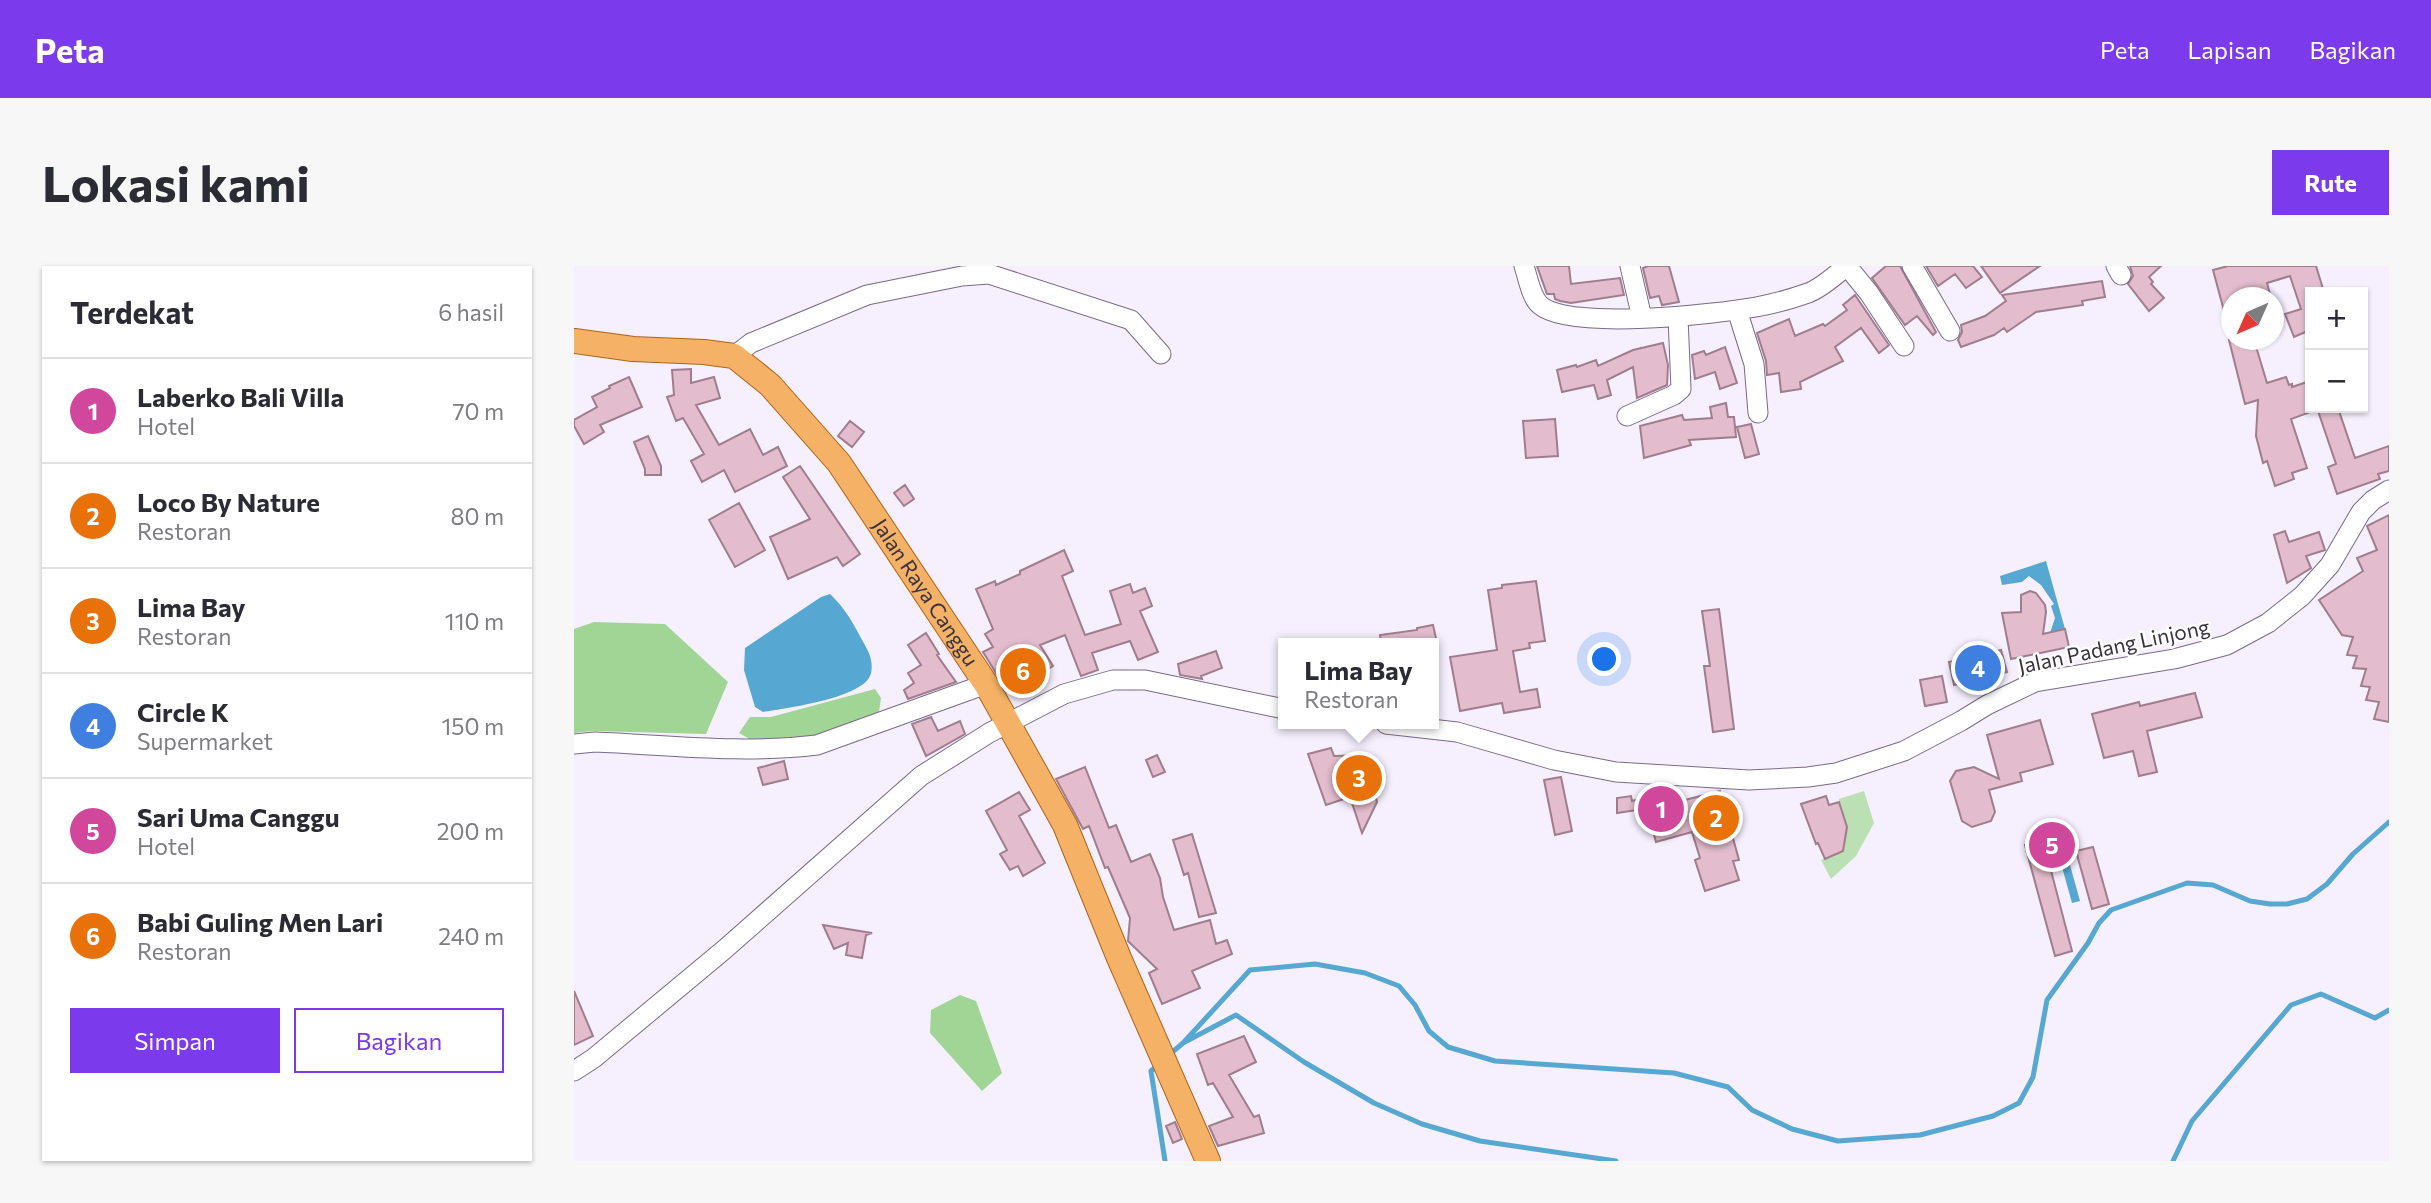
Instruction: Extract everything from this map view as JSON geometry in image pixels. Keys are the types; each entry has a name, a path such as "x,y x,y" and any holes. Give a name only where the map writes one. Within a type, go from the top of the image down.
{"main road":[{"path":"574,341 633,349 734,356"},
{"name":"Jalan Raya Canggu","path":"734,356 770,385 839,463 1010,723 1065,825 1208,1161"}],"street":[{"path":"1524,266 1541,306 1551,312 1595,318 1678,317 1758,307 1811,292 1847,266 1869,293 1904,346"},
{"path":"1630,266 1642,317"},
{"path":"1912,266 1950,331"},
{"path":"734,356 751,342 867,295 962,276 989,274 1131,320 1161,354"},
{"path":"1737,310 1754,364 1758,413"},
{"path":"1627,416 1674,395 1681,389 1678,317"},
{"name":"Jalan Padang Linjong","path":"1439,729 1554,760 1616,772 1749,780 1836,773 1904,751 2035,682 2174,659 2227,645 2268,623 2302,596 2330,565 2361,512 2389,490"},
{"path":"574,1071 594,1058 725,949 921,776 959,750 1064,694 1107,682 1145,680 1278,708"},
{"path":"574,744 595,742 751,748 817,745 986,684"}],"green space":[{"path":"594,622 665,624 728,682 706,734 592,731 574,733 574,629"},
{"path":"875,689 881,698 879,712 843,729 798,741 753,741 739,733 750,717 771,717"},
{"path":"1864,791 1874,823 1856,856 1831,879 1821,860 1843,851 1847,827 1839,799"},
{"path":"960,995 976,1001 1002,1073 982,1091 930,1033 931,1010"}],"water":[{"path":"2046,561 2065,629 2050,633 2055,618 2051,606 2054,604 2041,585 2029,576 2022,582 2002,585 2000,576"},
{"path":"830,594 847,614 866,646 872,668 866,682 841,695 824,700 763,712 755,707 744,670 745,648 821,597"},
{"path":"2070,865 2080,901 2072,903 2062,867"}],"building":[{"path":"1537,266 1569,266 1571,284 1620,278 1624,295 1571,303 1560,301 1555,299 1554,294 1547,294"},
{"path":"1669,266 1679,302 1662,305 1659,296 1650,298 1643,268"},
{"path":"1886,266 1900,266 1936,332 1933,335 1917,316 1905,325 1872,278"},
{"path":"1926,266 1973,266 1982,277 1966,288 1955,274 1938,286"},
{"path":"1981,266 2040,266 2000,293"},
{"path":"2130,266 2161,266 2149,277 2153,282 2151,284 2164,298 2149,311 2128,284 2133,276"},
{"path":"2228,266 2316,266 2322,287 2305,287 2305,332 2294,337 2285,314 2301,309 2290,276 2267,283 2268,287 2221,287 2221,300 2213,270"},
{"path":"2102,281 2105,297 2082,301 2083,305 2036,312 2007,332 2004,328 1994,335 1961,347 1958,340 1962,332 1961,325 1985,316 2006,301 2002,295"},
{"path":"1855,295 1889,345 1879,353 1861,328 1835,347 1843,361 1800,382 1801,389 1781,392 1779,373 1767,375 1766,361 1757,333 1789,319 1795,336 1823,324 1825,326 1847,310 1843,305"},
{"path":"1663,343 1668,365 1667,385 1637,398 1633,367 1607,380 1611,395 1598,399 1594,385 1562,392 1557,370 1596,360 1598,366 1633,350"},
{"path":"1725,347 1737,383 1720,389 1715,372 1695,379 1692,355 1704,351 1706,355"},
{"path":"2232,350 2257,350 2267,383 2286,377 2292,387 2305,383 2305,413 2307,413 2291,419 2307,468 2292,473 2294,479 2275,486 2267,461 2263,463 2256,436 2258,400 2245,404"},
{"path":"691,369 691,383 714,377 720,398 696,405 719,445 750,429 763,455 778,447 787,466 735,492 724,470 702,482 691,461 704,454 683,418 676,421 667,397 674,395 672,370"},
{"path":"629,377 642,407 600,425 604,432 584,444 574,426 574,420 597,407 592,397"},
{"path":"1726,403 1728,417 1734,417 1736,437 1689,440 1691,445 1644,458 1640,426 1682,415 1684,420 1712,418 1710,407"},
{"path":"2319,413 2340,413 2355,458 2389,446 2389,471 2378,474 2380,479 2337,494 2328,467 2336,464"},
{"path":"1555,419 1558,456 1526,458 1523,421"},
{"path":"850,421 864,432 852,447 838,436"},
{"path":"1751,424 1759,454 1745,458 1737,427"},
{"path":"648,436 661,466 661,475 645,475 634,442"},
{"path":"800,466 860,554 843,566 837,557 788,579 770,537 810,519 783,477"},
{"path":"905,485 914,499 904,506 894,493"},
{"path":"739,503 765,550 735,567 709,520"},
{"path":"2389,515 2389,722 2374,719 2379,702 2366,700 2370,687 2361,686 2366,669 2353,668 2357,656 2347,655 2353,637 2342,635 2319,600 2363,571 2357,558 2377,550 2367,526"},
{"path":"2285,531 2289,542 2319,532 2325,550 2306,556 2311,568 2287,583 2274,535"},
{"path":"1064,550 1073,571 1062,576 1085,635 1121,624 1110,591 1130,584 1133,593 1145,588 1152,606 1140,611 1158,652 1138,660 1130,641 1092,653 1098,670 1081,676 1065,635 1040,645 1053,666 1007,691 983,652 993,647 985,634 993,629 976,589 995,581 996,585"},
{"path":"1536,581 1545,641 1529,643 1530,648 1513,651 1520,692 1537,689 1540,707 1504,713 1502,703 1460,711 1450,657 1497,650 1488,590 1502,588 1502,585"},
{"path":"2030,591 2036,593 2045,605 2043,634 2065,629 2069,647 2011,659 2002,613 2021,612 2021,595"},
{"path":"1719,609 1734,729 1713,732 1704,666 1710,666 1702,611"},
{"path":"1433,625 1436,638 1380,638 1380,635"},
{"path":"926,633 939,654 937,655 956,682 908,699 904,690 914,683 908,673 921,665 908,645"},
{"path":"2001,650 2007,672 1954,685 1949,662"},
{"path":"1216,651 1222,668 1201,676 1202,679 1180,675 1178,664"},
{"path":"1942,676 1947,702 1925,706 1920,680"},
{"path":"2195,693 2202,717 2147,731 2157,772 2139,776 2133,751 2104,758 2092,714 2139,702 2140,706"},
{"path":"931,717 938,731 960,721 965,734 926,756 912,724"},
{"path":"2040,720 2053,764 2020,773 2022,781 1989,790 1995,812 1991,821 1972,827 1962,821 1950,781 1956,771 1974,767 1999,779 1987,735"},
{"path":"1331,748 1334,756 1367,755 1377,802 1362,833 1350,797 1326,805 1308,754"},
{"path":"1157,755 1165,772 1153,777 1146,760"},
{"path":"784,761 788,779 763,785 758,768"},
{"path":"1085,767 1109,828 1116,825 1131,862 1150,854 1160,878 1174,930 1210,920 1216,944 1227,940 1232,954 1192,971 1200,988 1162,1004 1149,973 1157,969 1128,941 1130,918 1108,867 1105,868 1089,826 1083,829 1056,779"},
{"path":"1561,777 1572,831 1555,835 1544,780"},
{"path":"1673,789 1677,802 1720,791 1739,860 1733,861 1739,880 1705,891 1695,860 1700,858 1692,832 1656,842 1650,819 1646,820 1643,809 1617,813 1617,798 1631,796 1632,801"},
{"path":"1019,792 1030,810 1019,816 1045,863 1023,876 1018,866 1010,870 1000,854 1007,850 986,811"},
{"path":"1826,796 1829,805 1839,802 1847,827 1843,851 1825,859 1818,843 1816,844 1801,804"},
{"path":"1192,834 1216,913 1199,917 1188,873 1184,875 1173,840"},
{"path":"2043,840 2072,951 2055,956 2025,845"},
{"path":"2093,847 2109,904 2092,909 2076,851"},
{"path":"823,925 872,933 866,935 862,958 846,955 848,943 834,949"},
{"path":"574,991 593,1036 574,1045"},
{"path":"1244,1036 1256,1062 1229,1075 1254,1117 1259,1115 1264,1133 1218,1146 1209,1126 1233,1117 1213,1083 1208,1085 1197,1054"},
{"path":"1175,1122 1182,1139 1173,1143 1166,1126"}],"waterway":[{"path":"1183,1043 1250,970 1315,964 1365,973 1399,986 1415,1005 1429,1031 1448,1047 1495,1061 1674,1073 1728,1087 1752,1110 1792,1129 1838,1141 1920,1135 1993,1116 2019,1103 2033,1077 2047,1000 2099,923 2111,910 2187,883 2213,885 2250,901 2270,904 2287,904 2307,899 2327,884 2353,854 2389,822"},
{"path":"2173,1161 2192,1121 2291,1005 2321,994 2375,1018 2389,1010"},
{"path":"1169,1055 1183,1043 1236,1015 1304,1062 1374,1103 1422,1124 1480,1141 1616,1161"},
{"path":"1159,1064 1151,1071 1165,1161"}],"place":[{"name":"Circle K","path":"1978,668"},
{"name":"Babi Guling Men Lari","path":"1023,671"},
{"name":"Lima Bay","path":"1359,778"},
{"name":"Laberko Bali Villa","path":"1661,809"},
{"name":"Loco By Nature","path":"1716,818"},
{"name":"Sari Uma Canggu","path":"2052,845"}]}
